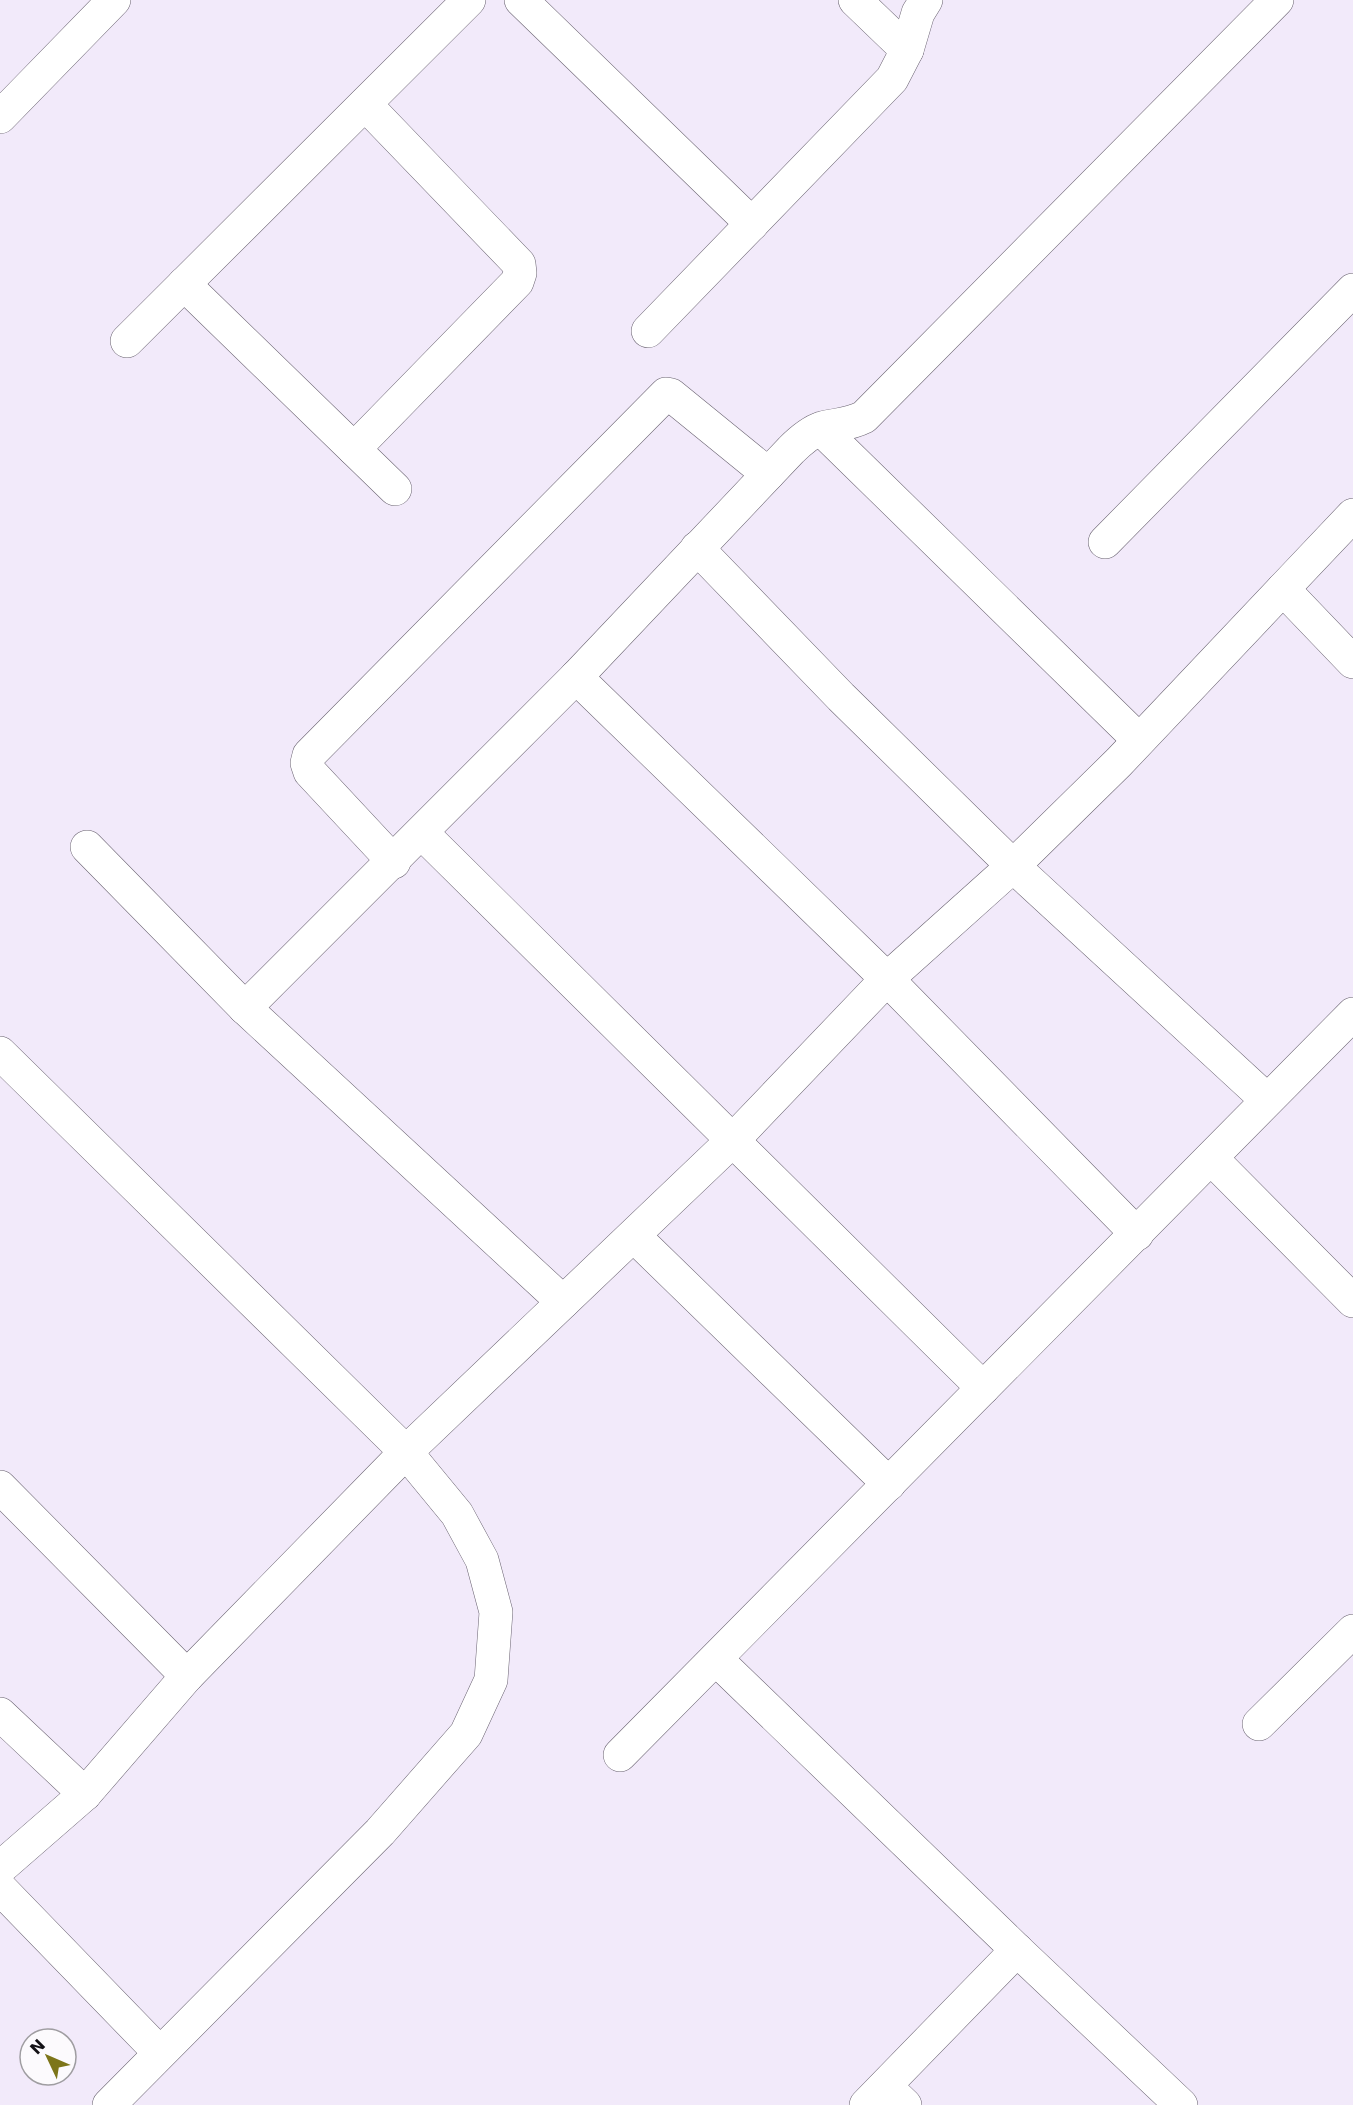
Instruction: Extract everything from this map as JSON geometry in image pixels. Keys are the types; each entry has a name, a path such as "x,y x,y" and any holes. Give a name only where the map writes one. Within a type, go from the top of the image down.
{"street":[{"path":"0,117 114,0"},
{"path":"127,341 469,0"},
{"path":"520,0 752,224"},
{"path":"855,0 907,50"},
{"path":"648,331 892,79 907,50 918,13 926,0"},
{"path":"245,1008 576,677 803,438 822,429 850,424 864,417 1276,0"},
{"path":"354,449 517,282 520,273 519,264 365,104"},
{"path":"184,284 395,489"},
{"path":"1105,542 1353,290"},
{"path":"393,862 310,772 307,763 309,755 666,394 768,474"},
{"path":"822,429 1139,740"},
{"path":"0,1868 84,1794 187,1676 406,1452 733,1140 887,979 1013,866 1139,740 1353,515"},
{"path":"697,548 841,697 1013,866 1267,1100"},
{"path":"1283,589 1353,662"},
{"path":"576,677 887,979 1137,1234"},
{"path":"422,833 983,1388"},
{"path":"87,847 245,1008 563,1302"},
{"path":"620,1755 1353,1014"},
{"path":"0,1053 406,1452 457,1514 482,1560 496,1612 491,1680 466,1734 380,1832 159,2052 109,2105"},
{"path":"1211,1158 1353,1301"},
{"path":"634,1236 889,1484"},
{"path":"0,1487 187,1676"},
{"path":"1259,1724 1353,1631"},
{"path":"716,1659 1181,2105"},
{"path":"0,1714 84,1794"},
{"path":"0,1888 159,2052"},
{"path":"885,2099 1017,1950"}]}
